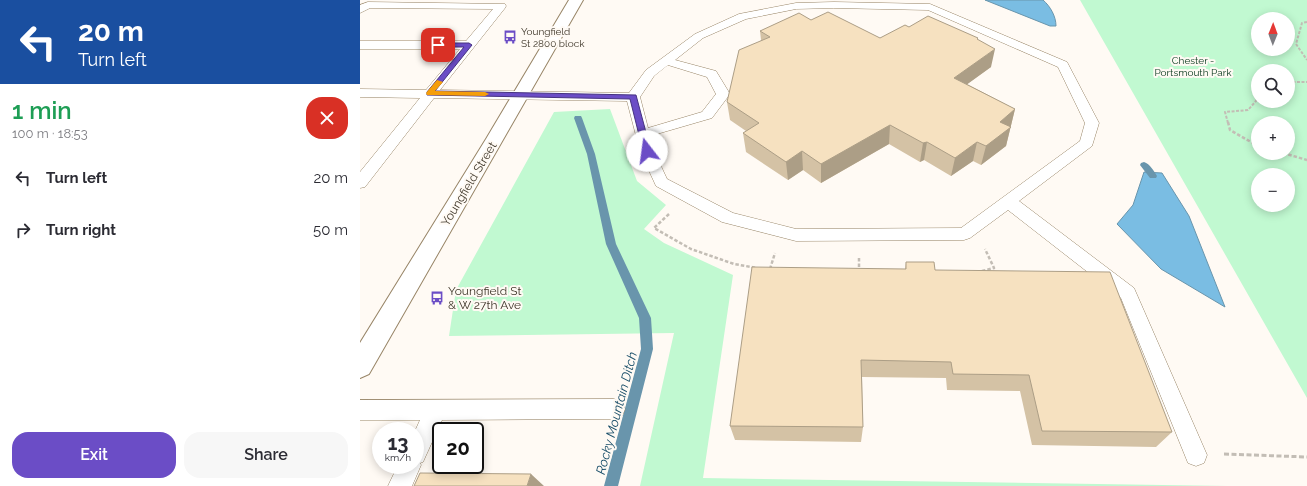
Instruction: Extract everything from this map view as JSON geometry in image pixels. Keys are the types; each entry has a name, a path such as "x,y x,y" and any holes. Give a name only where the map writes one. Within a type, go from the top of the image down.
{"street":[{"name":"Youngfield Street","path":"360,366 576,0"}],"lane":[{"path":"360,10 368,5 501,6 430,93 360,183"},
{"path":"834,5 930,7 1063,65 1092,123 1087,143 964,234 796,235 728,218 661,182 647,151 633,97 650,73 666,61 700,36 743,16 796,6 834,5"},
{"path":"360,45 469,45"},
{"path":"643,134 707,115 723,94 712,74 666,61"},
{"path":"360,93 521,94 633,97"},
{"path":"1008,201 1128,293 1196,455"},
{"path":"360,410 614,409"},
{"path":"424,435 436,410"},
{"path":"400,486 406,474"}],"path":[{"path":"1307,22 1302,23 1296,44 1307,60"},
{"path":"1295,82 1307,82"},
{"path":"1251,107 1248,110 1224,112 1230,130 1251,142"},
{"path":"1295,156 1307,160"},
{"path":"690,197 654,228 691,249 734,264 769,270 777,248"},
{"path":"975,274 994,268 985,248 991,245"},
{"path":"858,252 859,274"},
{"path":"1196,455 1307,457"}],"green space":[{"name":"Chester - Portsmouth Park","path":"1080,0 1307,0 1307,398"},
{"path":"610,109 637,181 666,205 644,229 664,243 733,275 703,478 1228,486 640,486 674,333 449,336 456,290 554,112"}],"water":[{"path":"985,0 1043,0 1052,12 1056,26 1050,26"},
{"path":"1144,172 1162,173 1189,216 1225,307 1161,269 1117,224 1133,205"}],"building":[{"path":"828,12 880,38 905,25 909,27 928,16 978,38 977,39 995,49 954,78 1015,109 1000,122 1011,127 986,146 977,142 955,158 927,142 923,143 890,125 821,164 802,151 786,162 743,133 759,123 727,102 739,50 770,37 760,31 799,13 811,20"},
{"path":"906,262 934,262 935,270 1110,272 1172,432 1042,431 1029,375 953,374 951,362 861,360 863,427 730,426 752,267 906,269"},
{"path":"424,473 531,474 527,486 414,486 420,474"}],"waterway":[{"name":"Rocky Mountain Ditch","path":"578,118 591,154 611,244 645,318 647,349 611,486"},
{"path":"1144,165 1153,176"}],"slow traffic":[{"path":"440,82 430,93 485,94"}],"place":[{"name":"Youngfield St 2800 block","path":"510,37"},
{"name":"Youngfield St & W 27th Ave","path":"437,298"}],"route":[{"path":"438,45 469,45 430,93 633,97 647,151"}]}
